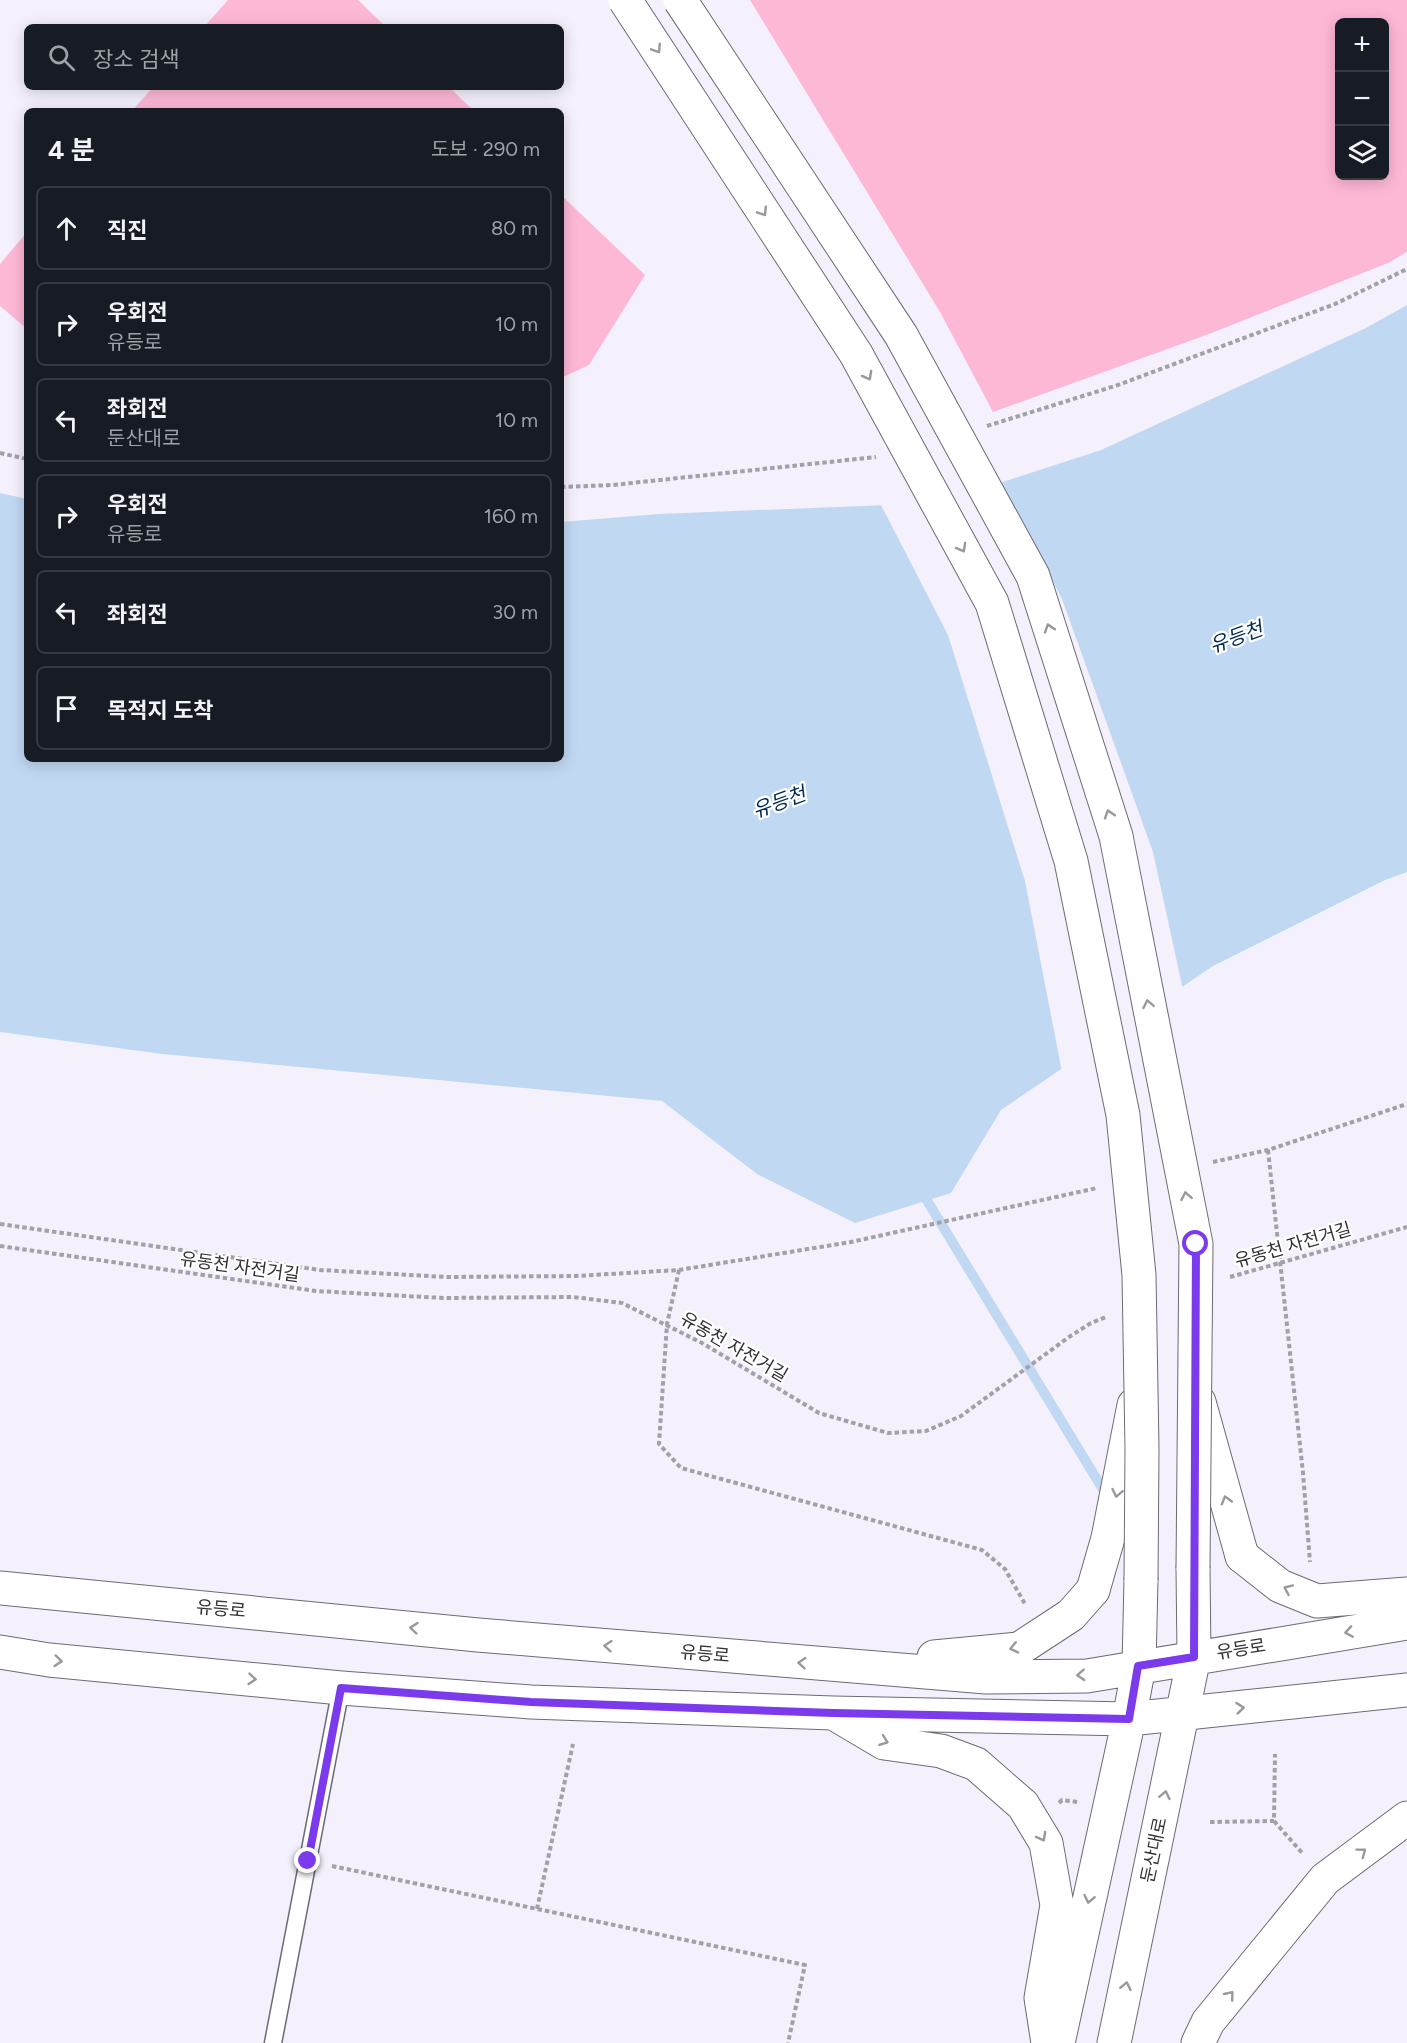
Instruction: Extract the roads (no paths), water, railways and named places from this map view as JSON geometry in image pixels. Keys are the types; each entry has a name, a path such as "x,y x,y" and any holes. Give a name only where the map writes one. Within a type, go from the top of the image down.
{"main road":[{"path":"625,0 856,354 992,603 1071,861 1123,1115 1139,1275 1141,1580 1138,1666 1129,1719 1058,2043"},
{"name":"둔산대로","path":"680,0 901,335 1033,576 1116,836 1196,1244 1194,1657 1114,2043"},
{"path":"843,1666 1019,1649 1071,1615 1093,1590 1108,1539 1140,1374"},
{"path":"1195,1388 1242,1556 1280,1586 1317,1601 1407,1594"},
{"name":"유등로","path":"0,1588 478,1635 986,1677 1087,1676 1407,1623"},
{"path":"0,1652 49,1660 341,1688 531,1702 833,1713 1129,1719 1407,1690"},
{"path":"833,1713 884,1743 941,1751 976,1764 1023,1805 1046,1843 1057,1905 1041,1998 1048,2043"},
{"path":"1198,2043 1208,2022 1325,1879 1407,1818"}],"lane":[{"path":"273,2043 341,1688"}],"water":[{"name":"유등천","path":"1407,305 1407,872 1385,880 1213,966 1001,1110 951,1193 855,1223 757,1174 662,1101 162,1054 0,1032 0,493 24,498 24,762 564,762 564,522 659,514 938,503 1101,450 1366,328"}],"waterway":[{"path":"920,1189 1107,1496"}]}
